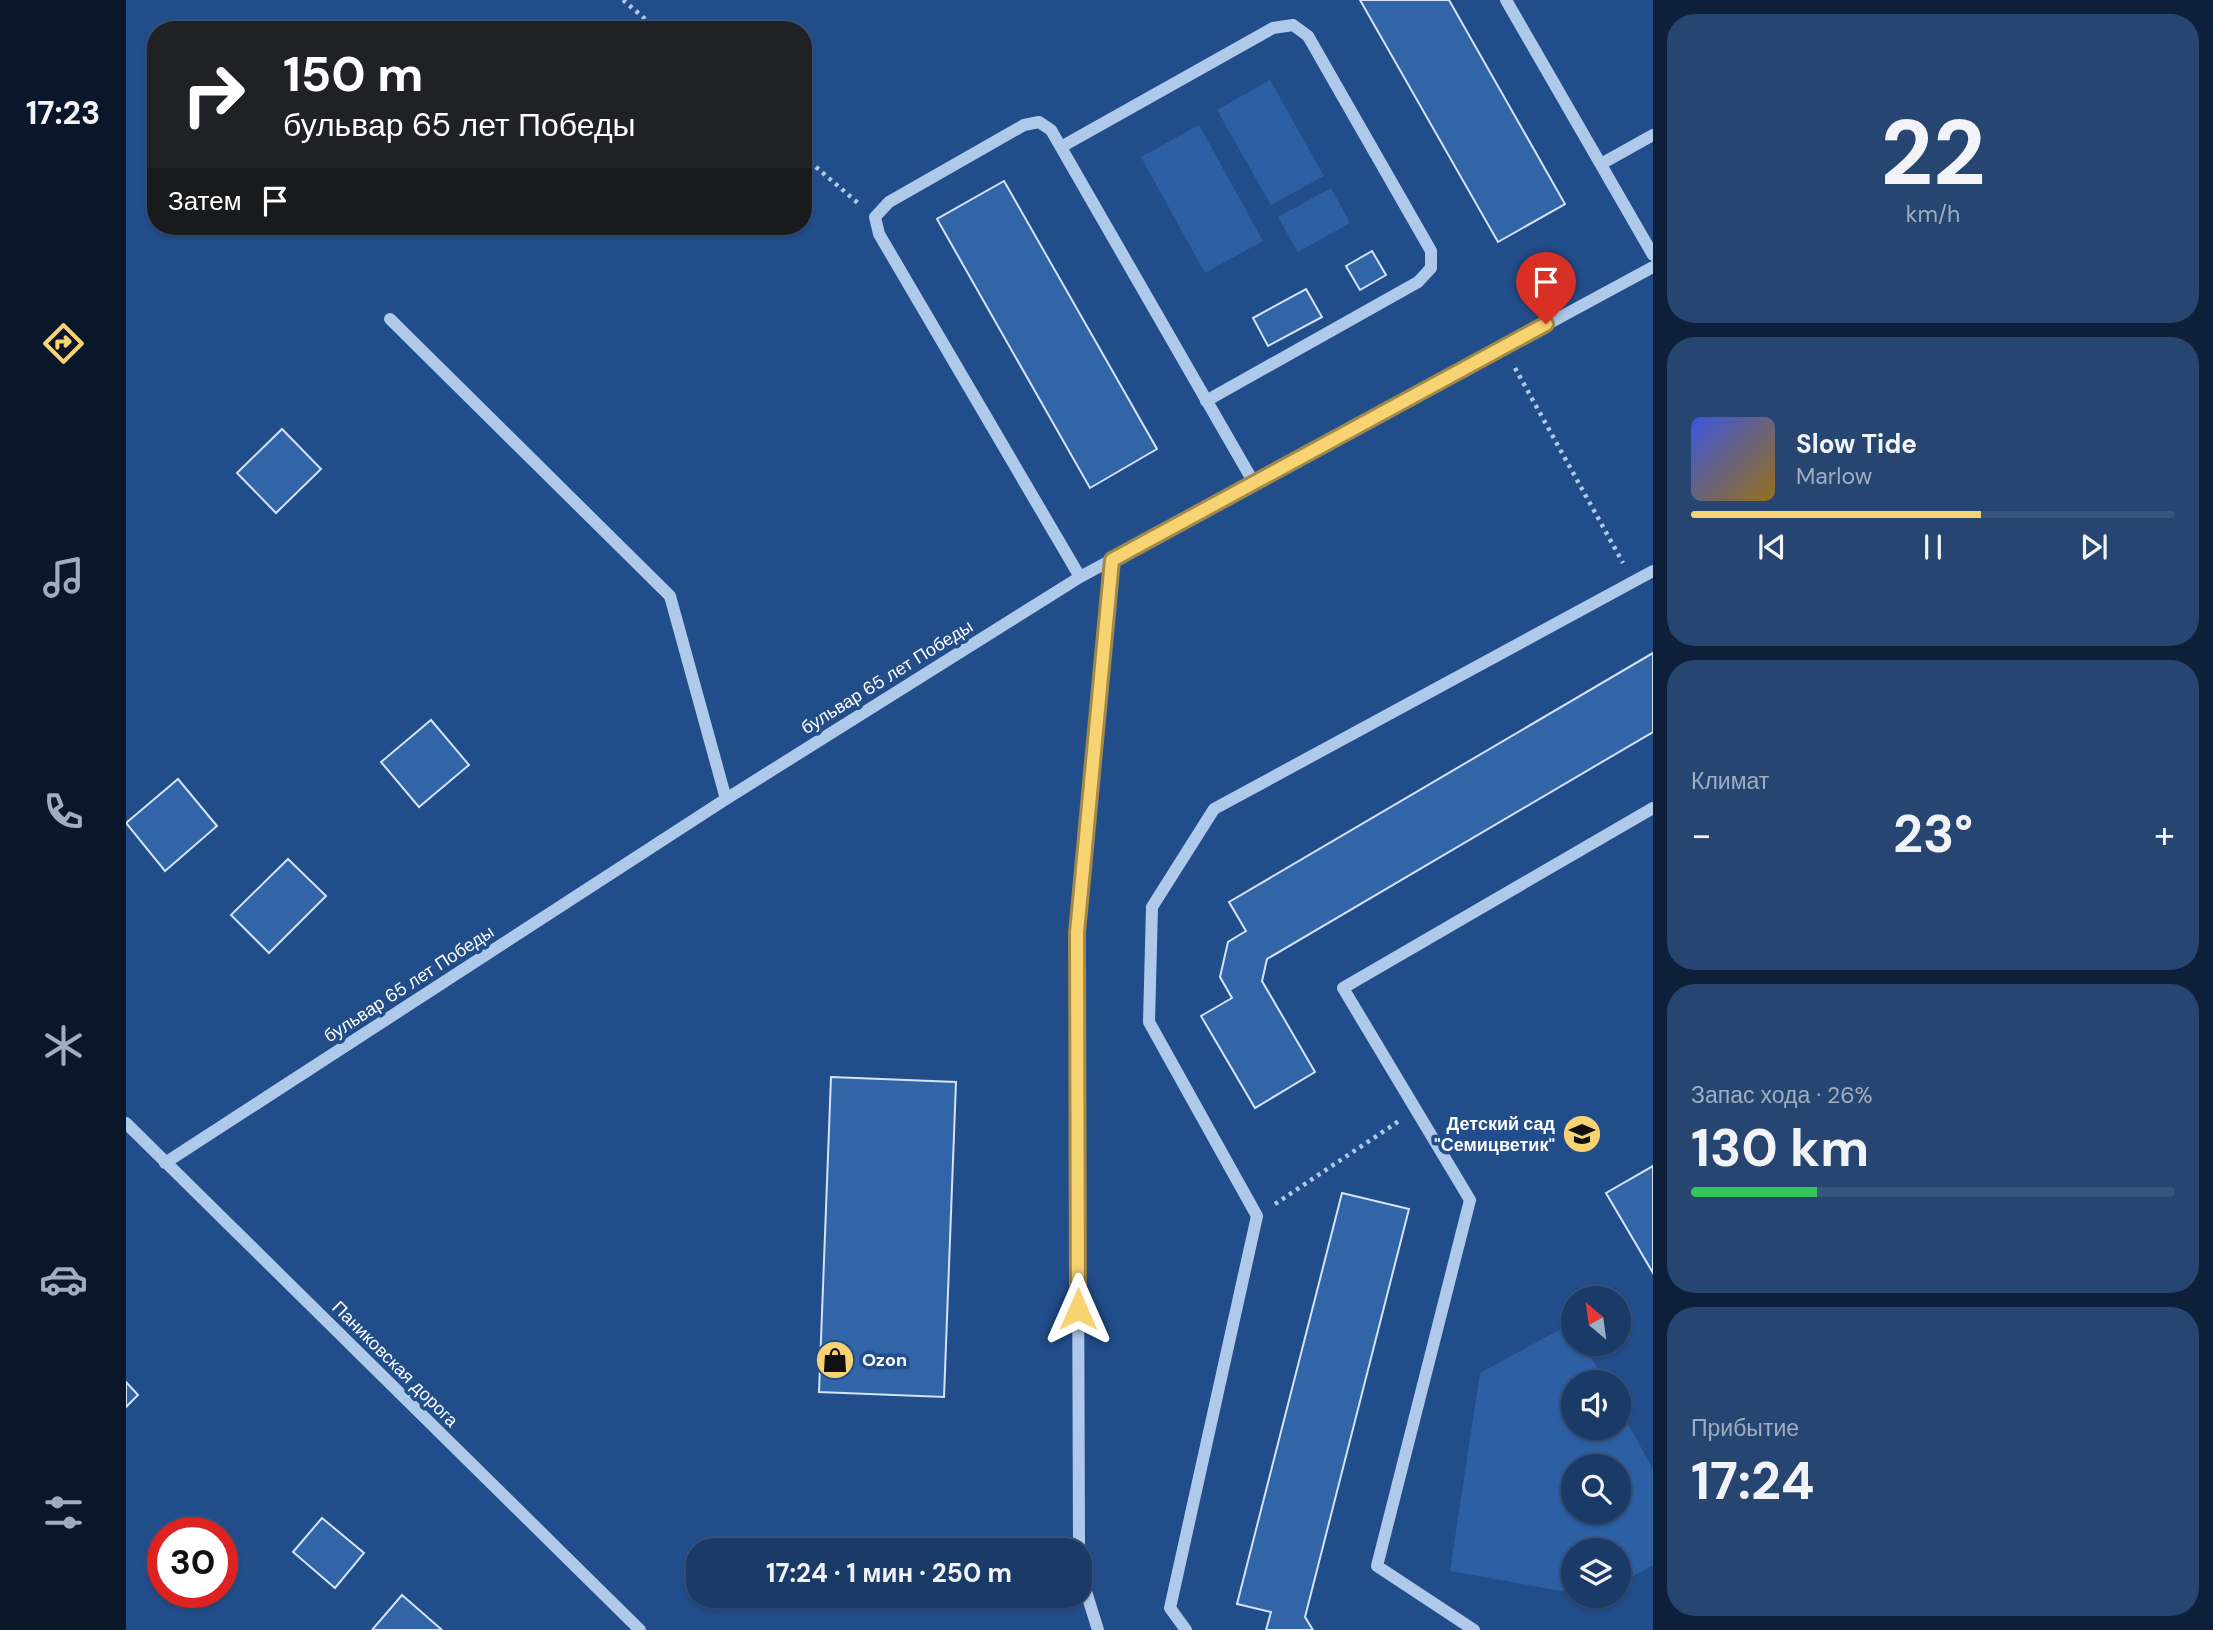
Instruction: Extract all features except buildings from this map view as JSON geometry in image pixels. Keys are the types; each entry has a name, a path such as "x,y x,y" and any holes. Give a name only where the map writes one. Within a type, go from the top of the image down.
{"street":[{"path":"1506,0 1653,254"},
{"path":"1061,147 1273,28 1293,25 1308,36 1431,251 1431,268 1418,282 1206,401"},
{"path":"1080,577 879,234 874,217 889,202 1024,125 1039,122 1051,130 1254,483"},
{"path":"1601,164 1653,135"},
{"name":"бульвар 65 лет Победы","path":"165,1163 726,799 1080,577 1653,267"},
{"path":"390,319 670,596 726,799"},
{"path":"1079,1538 1077,933 1112,560"},
{"path":"1186,1630 1170,1608 1257,1216 1149,1022 1152,907 1214,809 1653,571"},
{"path":"1474,1630 1377,1566 1470,1200 1343,988 1653,808"},
{"name":"Паниковская дорога","path":"126,1123 640,1630"},
{"path":"1091,1608 1098,1630"}],"path":[{"path":"623,0 647,21"},
{"path":"812,164 874,217"},
{"path":"1503,348 1633,582"},
{"path":"1257,1216 1416,1110"}],"shaded area":[{"path":"1270,80 1324,176 1271,205 1217,110"},
{"path":"1199,125 1263,241 1205,273 1141,157"},
{"path":"1331,188 1350,223 1298,252 1278,217"},
{"path":"1561,1329 1561,1356 1590,1356 1598,1370 1561,1370 1561,1440 1631,1440 1631,1430 1653,1469 1653,1565 1631,1577 1631,1538 1561,1538 1561,1591 1450,1571 1480,1373"}],"place":[{"name":"Детский сад \"Семицветик\"","path":"1582,1134"},
{"name":"Ozon","path":"835,1360"}],"route":[{"path":"1078,1309 1077,933 1112,560 1546,324"}]}
